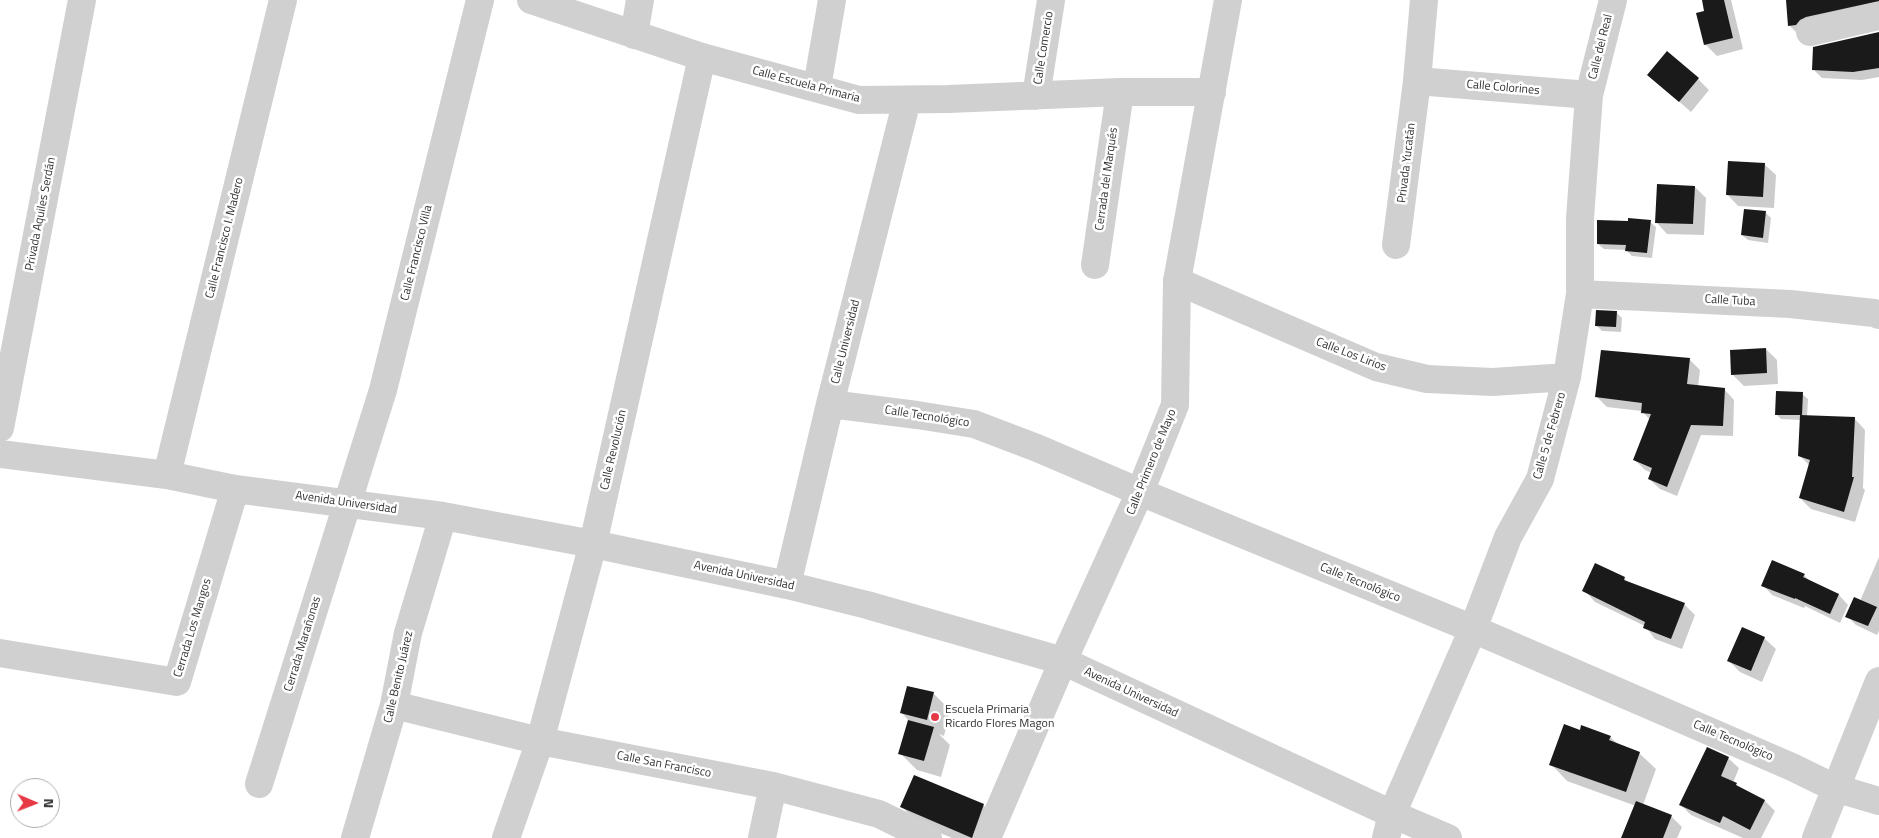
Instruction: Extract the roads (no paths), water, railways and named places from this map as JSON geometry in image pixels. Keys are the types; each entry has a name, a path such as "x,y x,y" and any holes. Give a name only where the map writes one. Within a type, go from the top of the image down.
{"street":[{"name":"Privada Aquiles Serdán","path":"0,428 82,0"},
{"name":"Calle Francisco I. Madero","path":"167,475 283,0"},
{"name":"Calle Francisco Villa","path":"346,504 382,390 480,0"},
{"name":"Calle Escuela Primaria","path":"531,0 702,57 859,100 1120,92 1212,92"},
{"path":"634,35 640,0"},
{"path":"817,88 832,0"},
{"name":"Calle Comercio","path":"1036,96 1051,0"},
{"name":"Calle Primero de Mayo","path":"987,838 1063,661 1140,492 1175,405 1177,281 1228,0"},
{"name":"Privada Yucatán","path":"1396,245 1417,81 1424,0"},
{"name":"Calle del Real","path":"1589,95 1613,0"},
{"path":"1810,32 1879,16"},
{"name":"Calle Revolución","path":"506,838 540,740 593,544 702,57"},
{"name":"Calle Colorines","path":"1417,81 1589,95"},
{"name":"Cerrada del Marqués","path":"1095,266 1120,92"},
{"name":"Calle 5 de Febrero","path":"1389,826 1473,629 1508,537 1540,479 1567,377 1580,294 1580,218 1589,95"},
{"name":"Calle Universidad","path":"787,585 830,404 907,100"},
{"name":"Calle Los Lirios","path":"1177,281 1376,367 1427,378 1493,382 1567,377"},
{"name":"Calle Tuba","path":"1580,294 1790,304 1879,315"},
{"name":"Calle Tecnológico","path":"830,404 917,414 974,424 1037,448 1473,629 1792,767 1835,788 1879,801"},
{"name":"Avenida Universidad","path":"0,454 167,475 235,488 443,516 593,544 787,585 867,605 1063,661 1389,826 1448,838"},
{"name":"Cerrada Los Mangos","path":"0,653 177,682 235,488"},
{"name":"Cerrada Marañonas","path":"259,784 346,504"},
{"name":"Calle Benito Juárez","path":"355,838 394,705 408,634 443,516"},
{"path":"1816,838 1879,680"},
{"name":"Calle San Francisco","path":"394,705 540,740 773,786 879,814 928,838"},
{"path":"762,838 773,786"}],"place":[{"name":"Escuela Primaria Ricardo Flores Magon","path":"935,717"}]}
